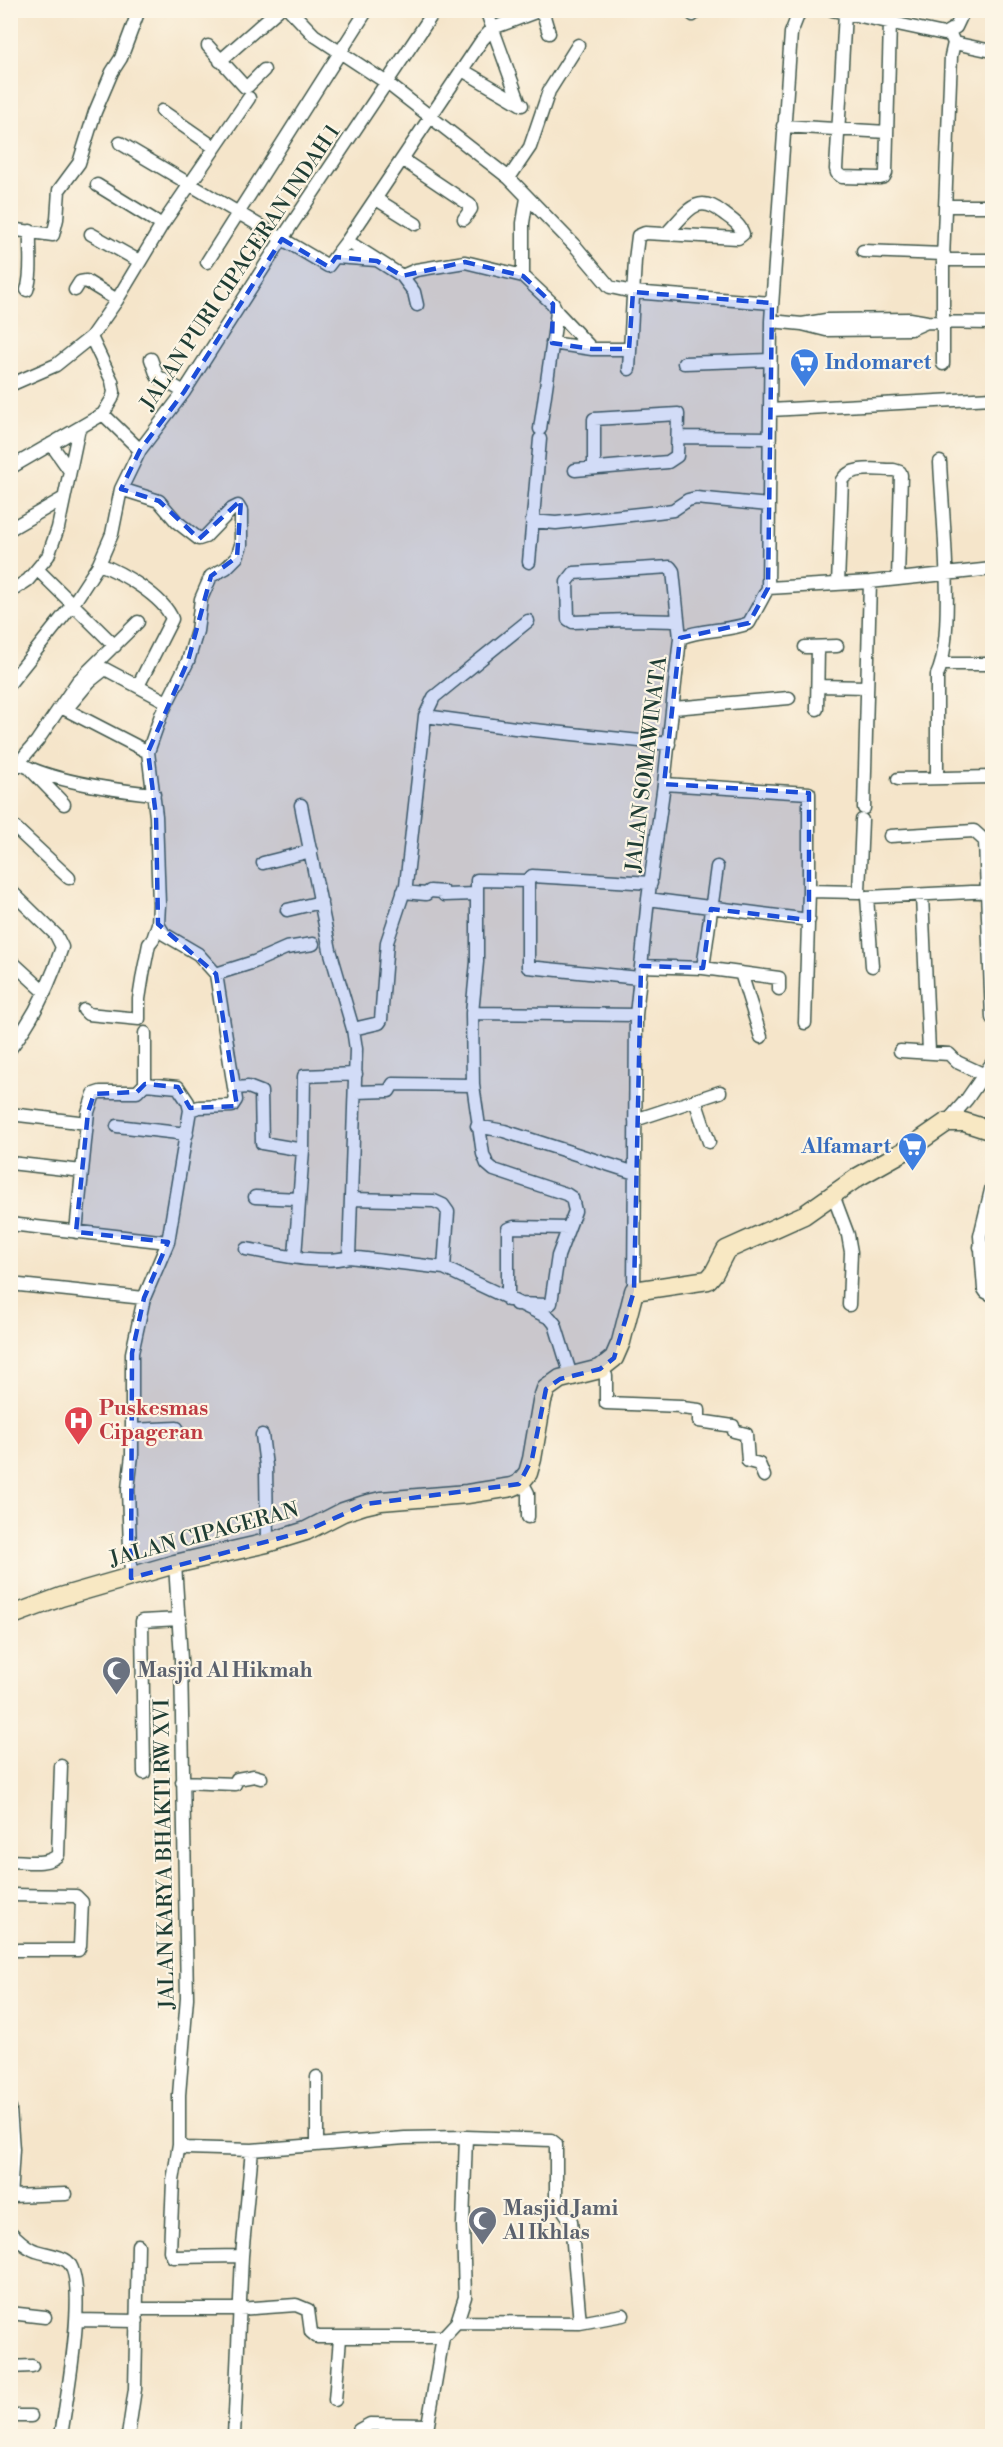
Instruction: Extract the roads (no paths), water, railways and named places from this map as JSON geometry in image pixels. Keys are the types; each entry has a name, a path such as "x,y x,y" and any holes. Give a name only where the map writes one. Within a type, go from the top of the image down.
{"street":[{"path":"10,229 53,235 57,219 59,190 79,163 95,112 112,72 121,58 138,10"},
{"path":"220,61 278,10"},
{"path":"290,10 308,30 387,83 509,178 576,247 610,287 633,292 772,303"},
{"path":"207,262 367,10"},
{"name":"JALAN PURI CIPAGERAN INDAH 1","path":"10,683 73,603 99,564 112,534 127,474 140,450 184,392 282,239 435,10"},
{"path":"464,71 523,106 486,10"},
{"path":"120,144 328,266 348,241 464,71 482,40 493,28 542,10 549,33"},
{"name":"JALAN SOMAWINATA","path":"634,1291 636,1014 648,899 674,708 680,638 699,632 735,628 749,623 768,588 771,321 791,33 800,10"},
{"path":"832,10 938,33 993,51"},
{"path":"943,364 945,206 952,38 964,10"},
{"path":"845,13 836,169 837,173 843,177 884,177 886,173 890,22"},
{"path":"509,178 531,147 549,91 578,45"},
{"path":"208,46 245,87 264,70"},
{"path":"10,385 56,365 92,337 162,225 191,186 214,147 249,98"},
{"path":"162,111 214,147"},
{"path":"783,126 887,132"},
{"path":"403,160 470,205 471,209 464,219"},
{"path":"97,185 162,225"},
{"path":"523,276 522,232 527,198"},
{"path":"375,199 416,224"},
{"path":"628,369 638,236 645,233 738,238 743,234 741,227 713,205 698,203 666,234"},
{"path":"945,206 993,206"},
{"path":"27,290 31,277 29,269 30,231"},
{"path":"91,234 139,261"},
{"path":"348,241 402,276 414,292 417,305"},
{"path":"863,251 993,260"},
{"path":"336,257 377,261"},
{"path":"402,276 416,270 465,262 523,276 553,304 556,312 592,349"},
{"path":"75,290 80,282 86,281 117,300"},
{"path":"529,562 540,434 556,312"},
{"path":"771,321 802,324 826,320 910,319 927,322 993,323"},
{"path":"10,468 103,414 114,392 112,381 92,337"},
{"path":"552,343 592,349 629,349"},
{"path":"151,359 157,376 184,392"},
{"path":"684,363 770,360"},
{"path":"770,410 993,398"},
{"path":"575,470 671,461 677,456 679,416 677,412 596,417 592,422 594,468"},
{"path":"103,414 140,450"},
{"path":"10,592 38,570 48,556 58,528 79,428"},
{"path":"678,437 769,438"},
{"path":"51,444 70,471"},
{"path":"937,778 937,675 943,664 945,572 940,462"},
{"path":"838,584 842,480 847,473 855,471 900,471 898,578"},
{"path":"84,1010 88,1014 139,1019 139,999 147,954 158,924 159,861 148,752 166,702 188,661 197,631 201,599 211,576 226,568 237,557 241,545 241,511 238,506 200,539 177,522 159,501 122,489"},
{"path":"10,529 64,498"},
{"path":"532,522 556,523 673,510 688,500 696,498 769,505"},
{"path":"99,564 136,583 152,595 168,610 172,619 138,686"},
{"path":"678,621 573,622 568,619 567,582 574,573 670,567 674,571 680,638"},
{"path":"768,588 870,582 945,572 993,569"},
{"path":"38,570 115,646"},
{"path":"809,891 859,892 870,582"},
{"path":"353,1029 379,1023 381,1020 387,942 403,892 425,716 434,697 528,621"},
{"path":"18,766 63,708 86,671 138,622"},
{"path":"817,709 818,686 812,647 837,646"},
{"path":"943,664 993,664"},
{"path":"63,708 105,669 166,702"},
{"path":"818,686 867,687"},
{"path":"674,708 789,699"},
{"path":"63,708 148,752"},
{"path":"425,716 669,744"},
{"path":"18,766 113,789 154,794"},
{"path":"18,766 64,804"},
{"path":"898,779 993,777"},
{"path":"664,784 809,793 809,920 805,1023"},
{"path":"302,805 330,950 353,1029 356,1074 349,1257"},
{"path":"10,823 69,878"},
{"path":"890,836 974,831 989,841 993,1018"},
{"path":"263,862 311,850"},
{"path":"703,968 717,867"},
{"path":"651,883 532,876 528,881 528,967 640,972 703,968 780,978 779,989"},
{"path":"512,1302 548,1305 551,1303 558,1256 575,1211 573,1198 494,1170 487,1164 477,1126 473,1085 472,1013 477,962 477,879 528,881"},
{"path":"10,890 60,940 62,947 45,992 15,1035 10,1049"},
{"path":"403,892 426,894 430,891 443,892 444,895 477,894"},
{"path":"872,966 867,897 990,892"},
{"path":"922,896 929,1052"},
{"path":"648,899 809,920"},
{"path":"287,910 321,902"},
{"path":"158,924 164,934 198,954 216,974 225,1038 236,1088 236,1100 232,1106 200,1107 190,1110"},
{"path":"216,974 232,970 286,948 313,944"},
{"path":"10,960 45,992"},
{"path":"741,973 762,1037"},
{"path":"472,1013 636,1014"},
{"path":"76,1232 87,1123 94,1094 137,1092 145,1084 145,1033"},
{"path":"900,1051 949,1054 957,1062 985,1075"},
{"path":"528,1517 528,1493 522,1482 532,1459 546,1389 560,1379 608,1365 618,1351 634,1291 708,1280 726,1250 796,1219 858,1176 908,1149 970,1125 985,1075 993,1063"},
{"path":"295,1256 303,1150 304,1076 356,1074"},
{"path":"131,1578 128,1489 132,1455 132,1353 144,1298 168,1242 190,1110 188,1102 178,1087 145,1084"},
{"path":"355,1092 389,1091 393,1084 473,1085"},
{"path":"236,1088 248,1087 261,1092 262,1143 303,1150"},
{"path":"635,1120 720,1092"},
{"path":"695,1100 709,1142"},
{"path":"10,1114 87,1123"},
{"path":"117,1126 187,1134"},
{"path":"477,1126 504,1131 635,1173"},
{"path":"10,1163 82,1171"},
{"path":"992,1192 980,1236 986,1247 984,1289 993,1295"},
{"path":"833,1195 850,1246 849,1305"},
{"path":"255,1197 299,1199"},
{"path":"352,1199 434,1201 443,1204 448,1212 444,1268"},
{"path":"10,1224 168,1242"},
{"path":"512,1302 508,1229 514,1227 568,1228"},
{"path":"246,1249 295,1256 338,1260 349,1257 444,1268 550,1318 555,1324 571,1376"},
{"path":"10,1284 144,1298"},
{"path":"600,1369 606,1376 606,1403 681,1406 699,1410 699,1421 733,1426 734,1431 746,1434 748,1461 759,1464 764,1476"},
{"path":"131,1430 177,1428"},
{"path":"262,1435 266,1466 267,1543"},
{"name":"JALAN CIPAGERAN","path":"10,1616 62,1597 175,1564 267,1543 306,1531 343,1512 381,1501 467,1494 512,1487 522,1482"},
{"name":"JALAN KARYA BHAKTI RW XVI","path":"175,1564 180,1619 187,1998 179,2095 179,2144 173,2181 172,2254 242,2256"},
{"path":"144,1773 142,1621 180,1619"},
{"path":"10,1860 45,1861 58,1855 61,1766"},
{"path":"182,1782 235,1784 237,1779 254,1776 261,1778"},
{"path":"10,1895 76,1896 82,1902 78,1950 10,1950"},
{"path":"317,2077 317,2145"},
{"path":"10,2109 13,2149 11,2197 66,2194"},
{"path":"179,2144 186,2148 252,2150 405,2138 466,2137 551,2140 556,2144 556,2199 559,2207 571,2222 580,2324"},
{"path":"358,2436 359,2430 370,2424 426,2431 442,2337 457,2322 465,2297 463,2225 466,2137"},
{"path":"234,2436 242,2256 252,2150"},
{"path":"10,2232 33,2251 66,2260 74,2269 77,2299 76,2320 61,2436"},
{"path":"128,2436 135,2389 138,2245"},
{"path":"76,2320 301,2306 309,2313 311,2332 314,2336 442,2337"},
{"path":"10,2313 45,2317"},
{"path":"457,2322 580,2324 624,2315"},
{"path":"335,2400 340,2338"},
{"path":"10,2367 32,2367"},
{"path":"10,2416 31,2416"}],"place":[{"name":"Indomaret","path":"804,388"},
{"name":"Alfamart","path":"912,1172"},
{"name":"Puskesmas Cipageran","path":"78,1446"},
{"name":"Masjid Al Hikmah","path":"116,1696"},
{"name":"Masjid Jami Al Ikhlas","path":"482,2246"}]}
